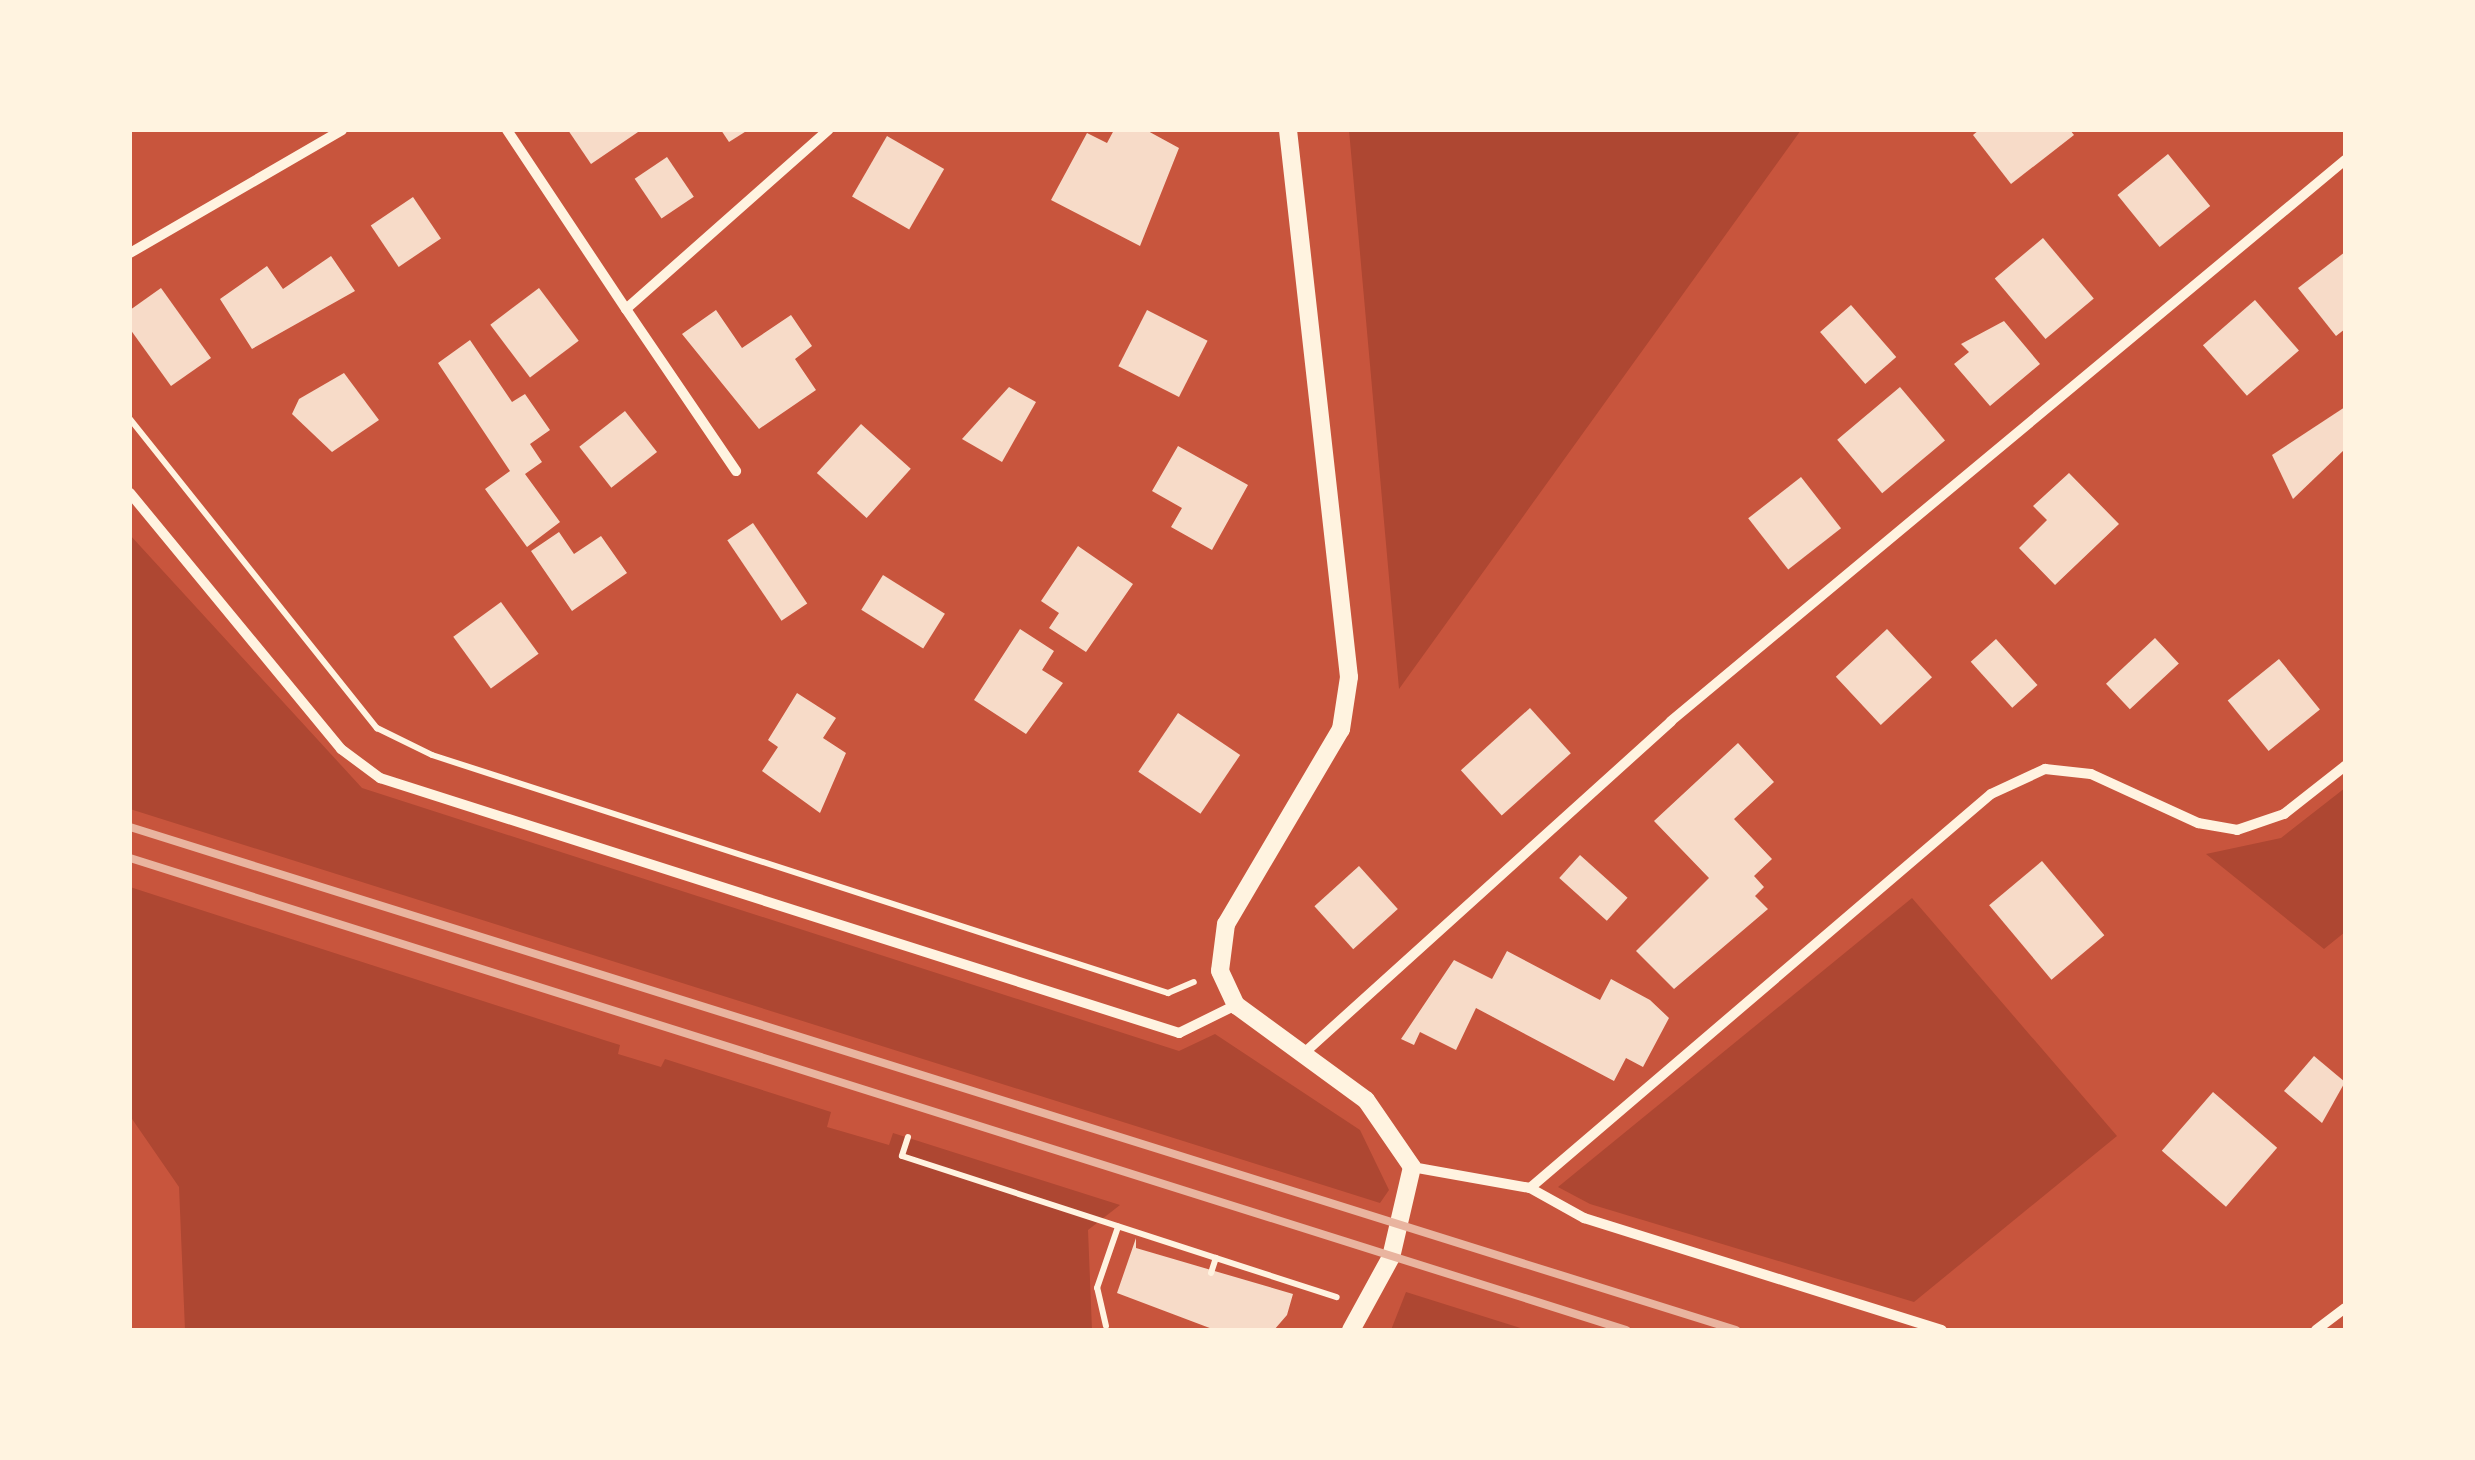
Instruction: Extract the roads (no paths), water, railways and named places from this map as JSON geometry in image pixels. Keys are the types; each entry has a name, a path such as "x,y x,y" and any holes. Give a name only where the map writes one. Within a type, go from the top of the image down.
{"street":[{"path":"130,253 342,130"},
{"path":"507,130 736,471"},
{"path":"626,309 828,130"},
{"path":"1288,130 1350,677 1341,728 1226,924 1220,971 1236,1005 1366,1100 1412,1167 1403,1225 1367,1306 1351,1330"},
{"path":"1301,1056 1670,721 2345,160"},
{"path":"130,492 342,749 380,778 1178,1033 1236,1005"},
{"path":"1530,1188 1991,794 2045,769 2091,774 2198,823 2237,830 2284,814 2345,766"},
{"path":"1412,1167 1530,1188 1584,1218 1942,1330"},
{"path":"2316,1330 2345,1308"}],"railway":[{"path":"130,827 1736,1330"},
{"path":"130,858 1626,1330"}]}
